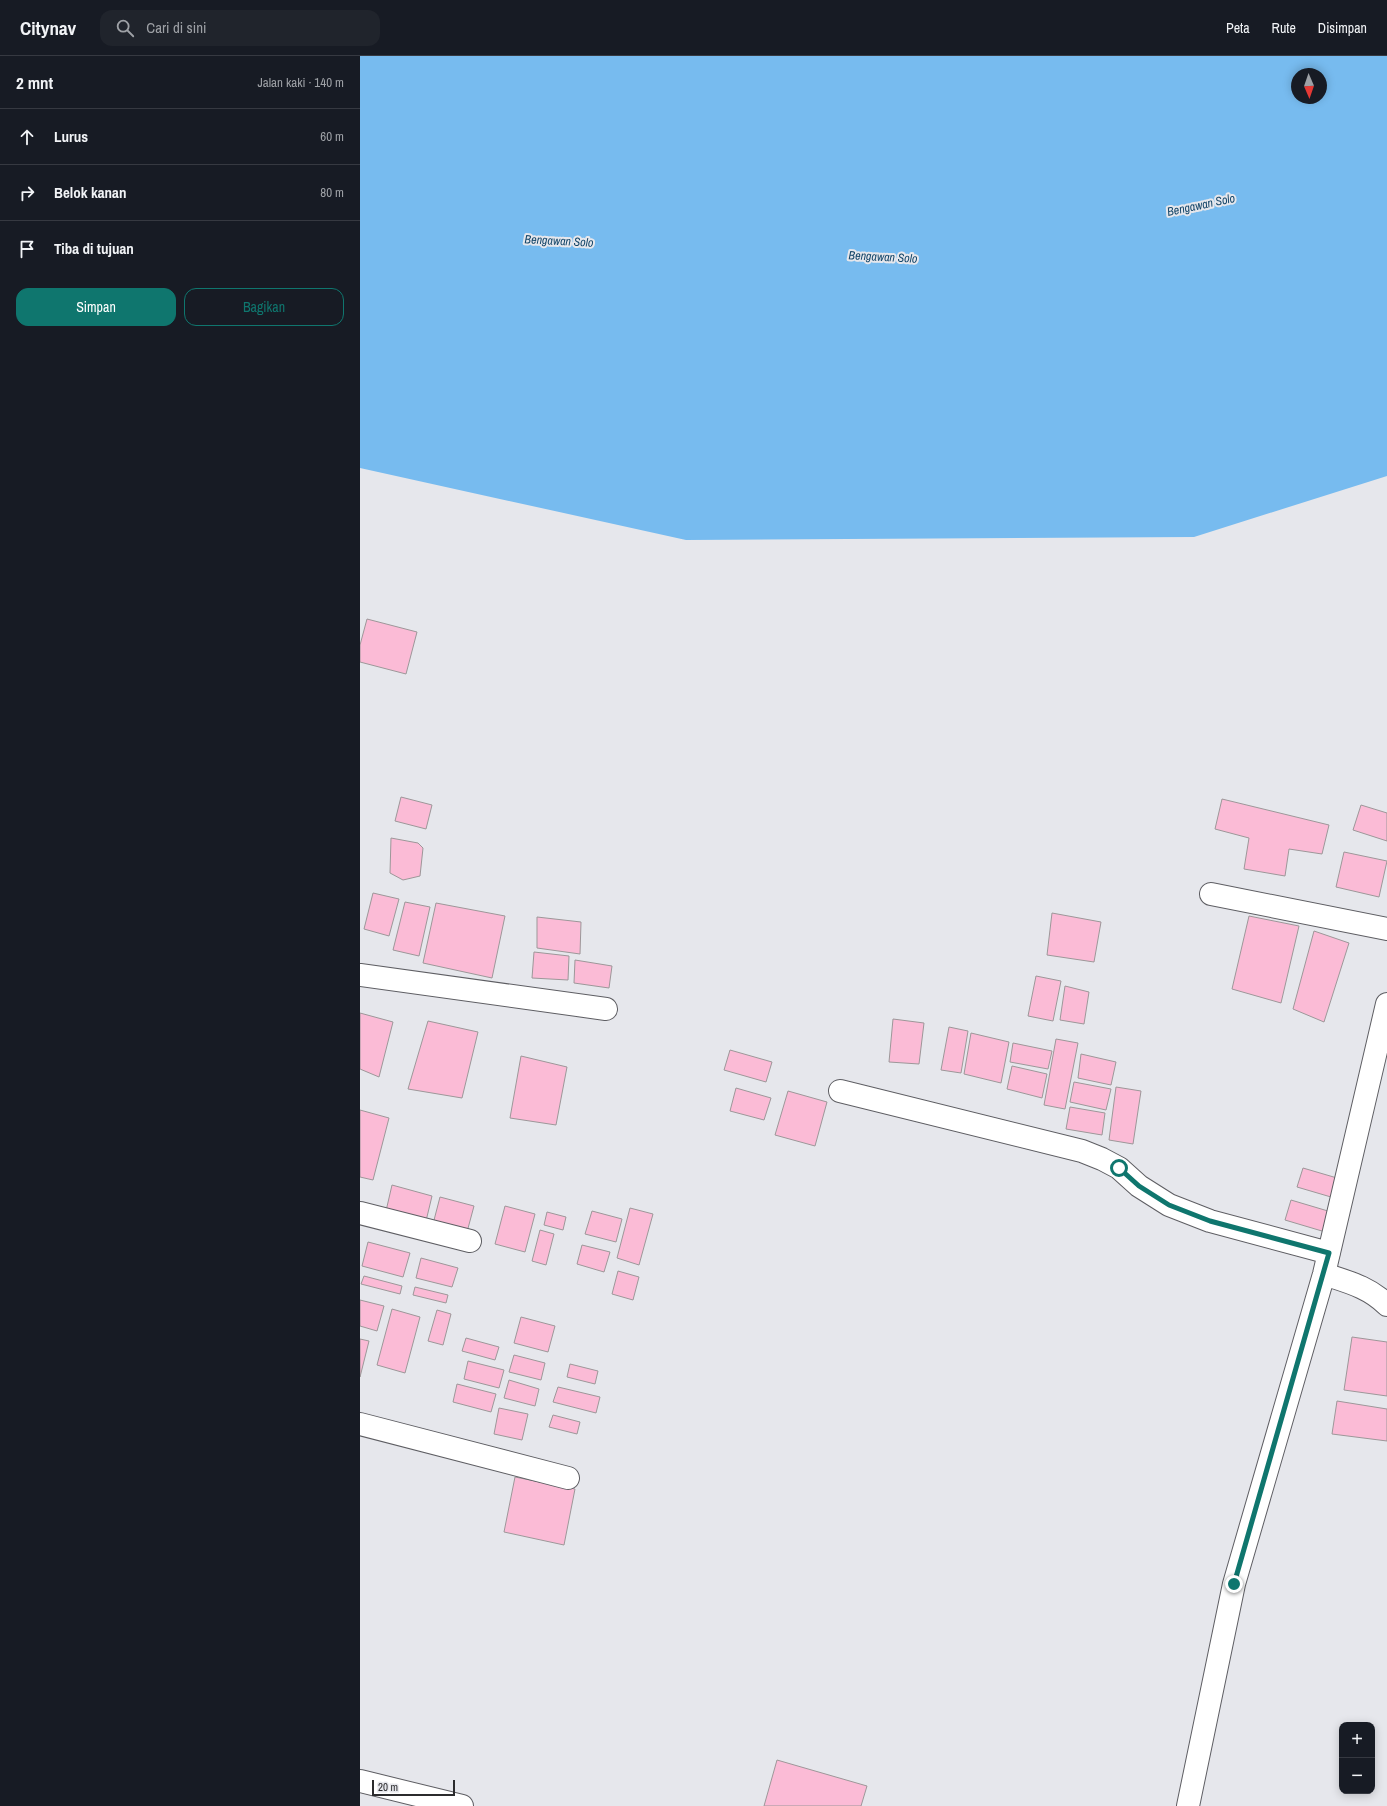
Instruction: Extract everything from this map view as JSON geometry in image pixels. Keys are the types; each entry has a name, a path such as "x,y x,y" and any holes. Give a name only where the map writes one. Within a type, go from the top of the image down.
{"street":[{"path":"1211,894 1387,929"},
{"path":"360,975 606,1009"},
{"path":"1188,1806 1234,1584 1327,1263 1387,1004"},
{"path":"840,1091 1082,1151 1102,1158 1119,1168 1139,1186 1169,1205 1327,1263 1376,1294 1387,1305"},
{"path":"360,1213 470,1241"},
{"path":"360,1424 568,1478"},
{"path":"360,1781 462,1806"}],"water":[{"name":"Bengawan Solo","path":"360,56 1387,56 1387,476 1194,537 686,540 360,468"}],"building":[{"path":"367,619 417,632 406,674 360,662 360,645"},
{"path":"401,797 432,805 426,829 395,821"},
{"path":"1222,799 1329,825 1322,854 1289,849 1285,876 1244,869 1249,838 1215,829"},
{"path":"1361,805 1387,813 1387,841 1353,830"},
{"path":"391,838 418,843 423,848 420,876 403,880 390,873"},
{"path":"1344,852 1387,861 1379,897 1336,887"},
{"path":"373,893 399,899 389,936 364,929"},
{"path":"405,902 430,907 419,956 393,950"},
{"path":"436,903 505,916 492,978 423,963"},
{"path":"1052,913 1101,922 1094,962 1047,955"},
{"path":"1249,916 1299,926 1281,1003 1232,989"},
{"path":"537,917 581,922 580,954 537,948"},
{"path":"1314,931 1349,943 1324,1022 1293,1009"},
{"path":"534,952 569,956 568,980 532,978"},
{"path":"575,960 612,966 609,988 574,983"},
{"path":"1036,976 1061,981 1053,1021 1028,1016"},
{"path":"1065,986 1089,992 1084,1024 1060,1020"},
{"path":"360,1013 393,1022 379,1077 360,1069"},
{"path":"893,1019 924,1023 919,1064 889,1062"},
{"path":"428,1021 478,1032 462,1098 408,1089"},
{"path":"949,1027 968,1031 961,1073 941,1070"},
{"path":"971,1033 1009,1042 1001,1083 964,1074"},
{"path":"1056,1039 1078,1043 1065,1109 1044,1105"},
{"path":"1013,1043 1052,1051 1048,1069 1010,1062"},
{"path":"730,1050 772,1062 766,1082 724,1070"},
{"path":"1081,1054 1116,1062 1111,1085 1078,1078"},
{"path":"521,1056 567,1067 556,1125 510,1118"},
{"path":"1012,1066 1047,1074 1042,1098 1007,1089"},
{"path":"1074,1082 1111,1089 1106,1110 1070,1102"},
{"path":"1116,1087 1141,1091 1133,1144 1109,1140"},
{"path":"736,1088 771,1098 764,1120 730,1111"},
{"path":"788,1091 827,1102 815,1146 775,1135"},
{"path":"1070,1107 1105,1113 1102,1135 1066,1129"},
{"path":"360,1110 389,1118 373,1180 360,1177"},
{"path":"1303,1168 1337,1178 1331,1197 1297,1187"},
{"path":"392,1185 432,1196 426,1221 386,1211"},
{"path":"440,1197 474,1206 467,1232 433,1224"},
{"path":"1291,1200 1338,1214 1332,1234 1285,1220"},
{"path":"505,1206 535,1214 525,1252 495,1244"},
{"path":"630,1208 653,1214 639,1265 617,1258"},
{"path":"592,1211 622,1219 616,1242 585,1234"},
{"path":"547,1212 566,1217 563,1230 544,1225"},
{"path":"540,1230 554,1234 546,1265 532,1261"},
{"path":"368,1242 410,1253 403,1277 362,1266"},
{"path":"582,1245 610,1252 604,1272 577,1264"},
{"path":"421,1258 458,1268 452,1287 416,1278"},
{"path":"618,1271 639,1277 633,1300 612,1294"},
{"path":"364,1276 402,1286 400,1294 361,1284"},
{"path":"415,1287 448,1295 446,1303 413,1295"},
{"path":"360,1300 384,1306 377,1331 360,1326"},
{"path":"392,1309 420,1317 405,1373 377,1365"},
{"path":"437,1310 451,1314 443,1345 428,1341"},
{"path":"521,1317 555,1326 548,1352 514,1343"},
{"path":"1352,1337 1387,1342 1387,1396 1344,1390"},
{"path":"466,1338 499,1347 495,1360 462,1351"},
{"path":"360,1339 369,1341 360,1377"},
{"path":"514,1355 545,1363 541,1380 509,1372"},
{"path":"468,1361 504,1370 499,1388 464,1379"},
{"path":"570,1364 598,1371 595,1384 567,1377"},
{"path":"509,1380 539,1389 535,1406 504,1398"},
{"path":"457,1384 496,1394 491,1412 453,1402"},
{"path":"558,1387 600,1397 596,1413 553,1402"},
{"path":"1337,1401 1387,1409 1387,1441 1332,1434"},
{"path":"499,1408 528,1414 522,1440 494,1434"},
{"path":"553,1415 580,1422 577,1434 549,1427"},
{"path":"515,1477 575,1489 564,1545 504,1532"},
{"path":"777,1760 867,1786 861,1806 764,1806"}],"route":[{"path":"1119,1168 1139,1186 1169,1205 1210,1221 1329,1253 1234,1584"}]}
